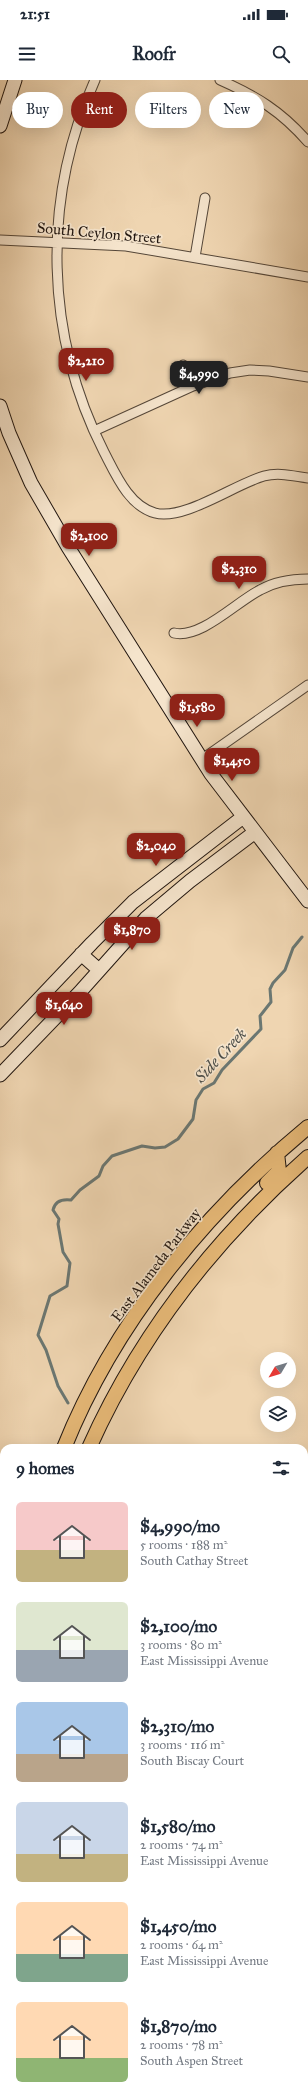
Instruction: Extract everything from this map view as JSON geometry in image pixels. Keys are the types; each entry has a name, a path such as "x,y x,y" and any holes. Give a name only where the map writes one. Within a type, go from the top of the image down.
{"main road":[{"name":"East Alameda Parkway","path":"66,1444 103,1369 152,1293 212,1218 278,1152 308,1127"},
{"path":"234,1229 243,1207 279,1171 278,1152"},
{"path":"90,1444 119,1388 151,1335 194,1275 253,1208 308,1157"}],"street":[{"path":"0,126 15,80"},
{"path":"95,80 82,111 69,154 61,198 57,242 59,302 66,346 78,389 94,431 110,463 132,499 145,510 156,514 169,514 182,511 264,476 285,474 308,478"},
{"path":"220,80 265,102 281,114 308,142"},
{"path":"195,257 205,198"},
{"name":"South Ceylon Street","path":"0,240 126,246 308,277"},
{"path":"183,365 193,386"},
{"path":"94,431 217,376 250,370 269,371 308,378"},
{"path":"0,406 18,455 45,509 201,760 308,901"},
{"path":"174,633 180,635 192,633 248,597 272,585 288,581 308,579"},
{"path":"201,760 308,685"},
{"path":"0,1040 81,954 143,893 243,817"},
{"path":"0,1075 162,904 255,832"},
{"path":"104,931 120,947"},
{"path":"81,954 99,970"}],"waterway":[{"name":"Side Creek","path":"68,1403 58,1386 46,1350 38,1335 50,1296 67,1286 70,1263 63,1252 58,1224 59,1219 53,1210 54,1207 60,1201 71,1200 80,1190 99,1176 103,1166 112,1156 142,1146 155,1148 165,1147 178,1139 193,1119 196,1100 203,1089 214,1083 222,1070 261,1029 260,1016 271,1002 270,989 273,983 285,970 293,948 302,937"}]}
